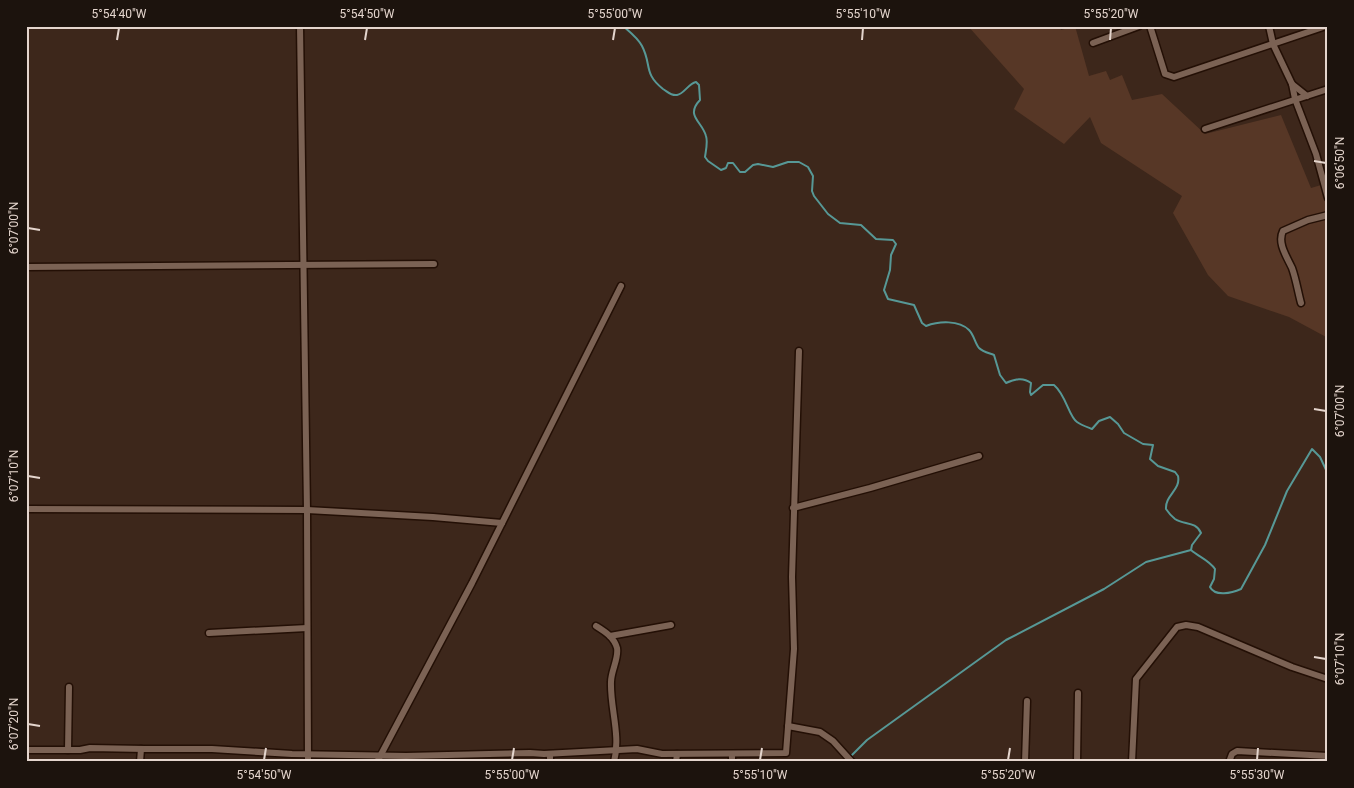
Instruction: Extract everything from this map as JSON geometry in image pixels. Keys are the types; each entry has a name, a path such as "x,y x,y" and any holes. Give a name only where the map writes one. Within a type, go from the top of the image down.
{"street":[{"path":"300,26 307,510 308,762"},
{"path":"1093,43 1139,26"},
{"path":"1150,26 1165,74 1171,77 1177,77 1326,26"},
{"path":"1269,26 1273,44 1292,84 1295,99 1316,154 1328,198"},
{"path":"1292,84 1306,96"},
{"path":"1205,129 1328,89"},
{"path":"1301,303 1292,269 1282,249 1281,234 1291,227 1328,215"},
{"path":"26,267 434,264"},
{"path":"377,762 502,523 621,286"},
{"path":"26,750 90,748 212,749 308,754 380,755 550,754 617,750 637,750 662,754 786,753 794,649 793,508 799,351"},
{"path":"793,508 979,456"},
{"path":"26,509 307,510 502,523"},
{"path":"610,636 671,625"},
{"path":"1132,762 1136,678 1177,627 1186,625 1198,627 1292,667 1328,679"},
{"path":"596,626 610,636 617,648 616,659 611,673 617,750 614,762"},
{"path":"209,633 307,628"},
{"path":"68,750 70,687"},
{"path":"1077,762 1078,692"},
{"path":"1026,762 1027,702"},
{"path":"788,726 820,732 834,741 852,762"},
{"path":"140,762 141,749"},
{"path":"1229,762 1232,754 1237,751 1328,756"},
{"path":"550,754 550,762"},
{"path":"676,762 677,754"},
{"path":"732,754 732,762"}],"shaded area":[{"path":"968,26 1059,26 1061,30 1075,26 1089,76 1106,71 1110,80 1122,75 1132,100 1162,94 1205,134 1281,115 1311,188 1328,183 1328,338 1289,317 1228,296 1208,275 1173,213 1182,196 1101,143 1090,117 1064,144 1014,109 1024,89"}],"waterway":[{"path":"623,26 640,43 645,53 650,73 663,89 677,95 693,83 696,82 699,85 700,100 694,110 694,114 706,136 705,157 708,161 721,170 726,168 728,163 733,163 740,172 745,172 753,165 758,164 773,167 788,162 799,162 808,167 813,176 812,191 814,196 828,214 840,223 861,225 876,239 893,240 896,244 891,255 890,270 884,290 888,299 914,305 922,323 926,326 949,322 965,327 971,332 979,348 994,355 1000,375 1006,383 1019,379 1028,381 1031,383 1031,395 1043,385 1054,385 1062,394 1072,416 1080,424 1092,429 1099,421 1110,417 1124,433 1143,444 1153,445 1150,459 1158,466 1175,472 1178,476 1177,485 1166,504 1166,509 1175,519 1199,529 1201,533 1192,545 1191,550 1210,563 1215,569 1214,579 1210,587 1212,590 1224,593 1241,589 1265,545 1287,491 1312,449 1320,457 1328,474"},
{"path":"850,757 867,740 1006,640 1104,589 1146,562 1191,550"}]}
